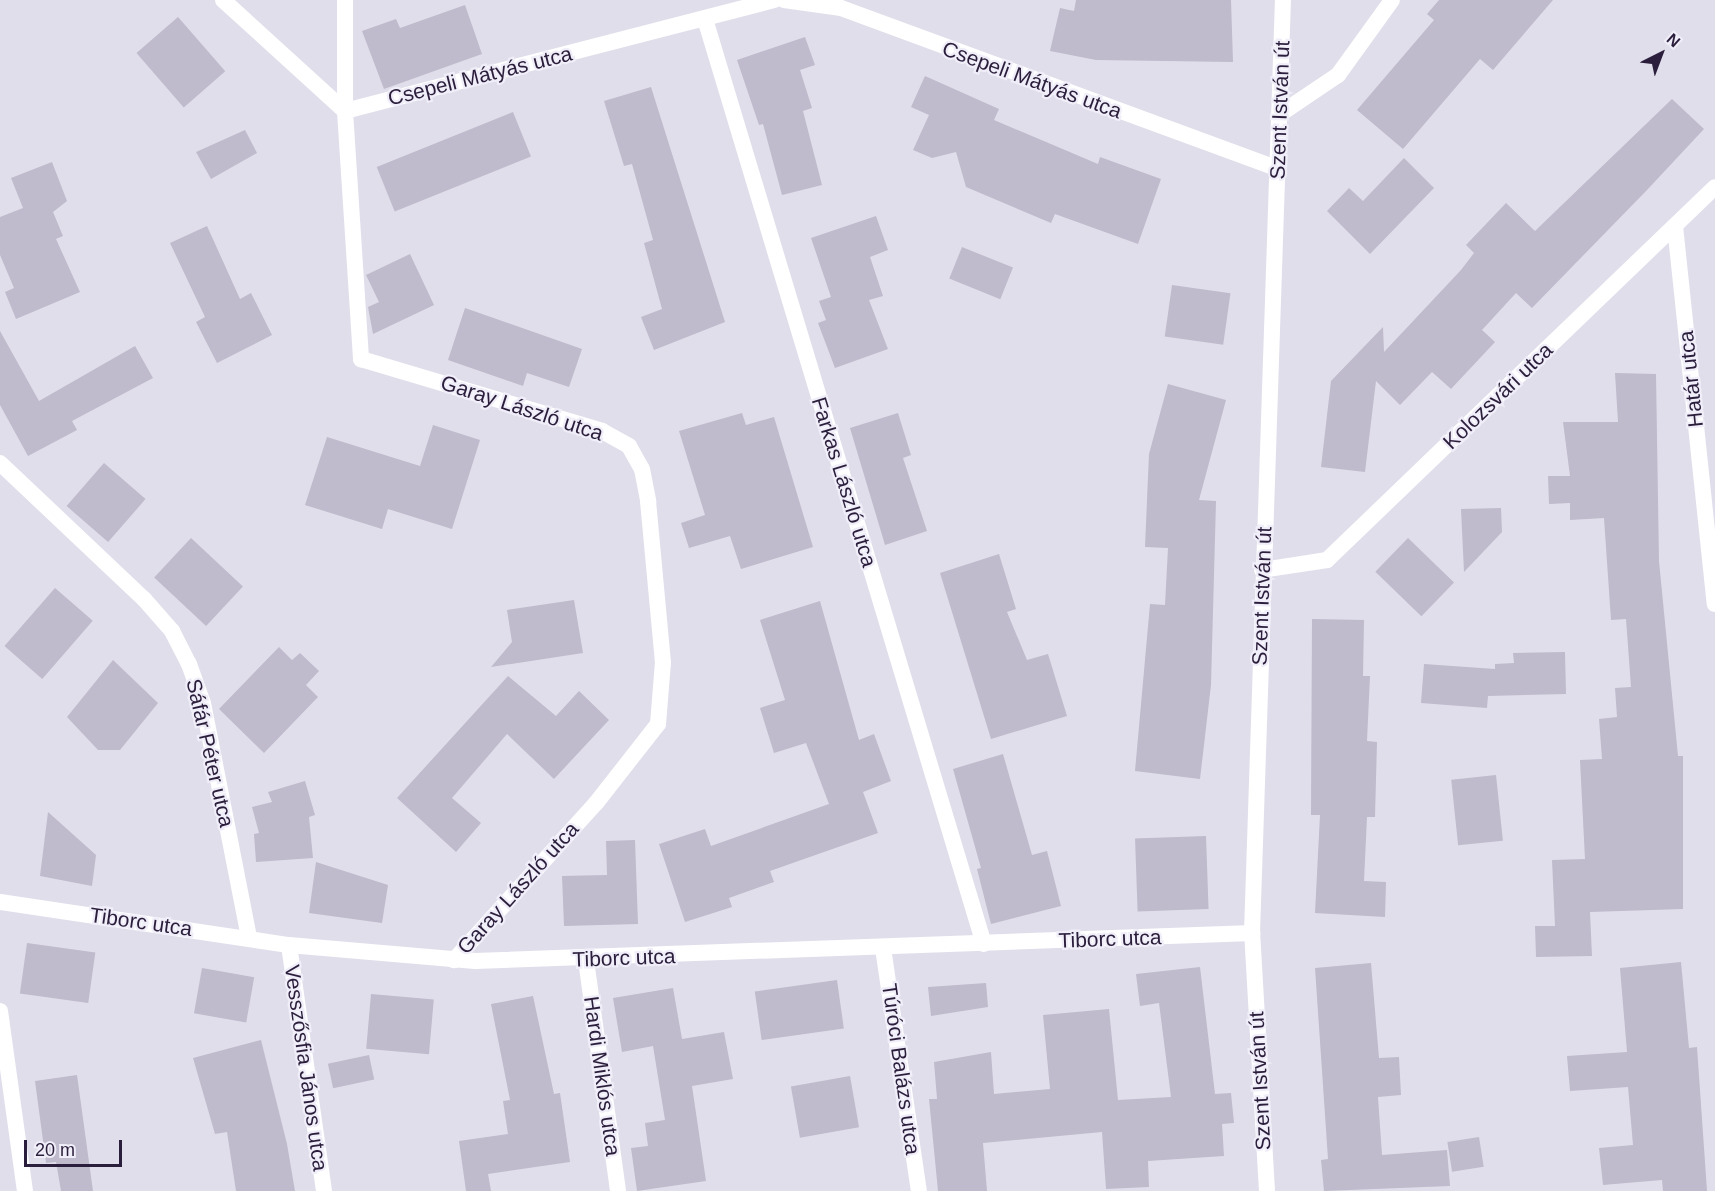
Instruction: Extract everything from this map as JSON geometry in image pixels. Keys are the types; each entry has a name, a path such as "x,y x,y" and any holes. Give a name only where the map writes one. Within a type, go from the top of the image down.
{"street":[{"path":"223,0 345,111"},
{"name":"Garay László utca","path":"345,0 345,111 361,359 602,431 628,446 642,468 648,501 663,662 658,724 596,803 454,960"},
{"name":"Csepeli Mátyás utca","path":"345,111 774,0"},
{"name":"Csepeli Mátyás utca","path":"784,0 841,8 1278,169"},
{"name":"Szent István út","path":"1267,1191 1252,933 1262,570 1283,0"},
{"path":"1280,114 1338,75 1392,0"},
{"name":"Farkas László utca","path":"705,19 984,944"},
{"name":"Kolozsvári utca","path":"1262,570 1327,560 1715,187"},
{"name":"Határ utca","path":"1675,226 1715,604"},
{"name":"Sáfár Péter utca","path":"0,463 144,598 172,631 189,664 203,704 249,938"},
{"name":"Tiborc utca","path":"0,902 289,945 454,960 586,960 1252,933"},
{"name":"Vesszősfia János utca","path":"289,945 324,1191"},
{"name":"Túróci Balázs utca","path":"883,948 919,1191"},
{"name":"Hardi Miklós utca","path":"586,960 618,1191"},
{"path":"0,1011 25,1191"}],"building":[{"path":"1076,0 1231,0 1233,62 1096,60 1050,51 1060,8 1074,11"},
{"path":"1439,0 1553,0 1493,70 1480,59 1403,149 1357,110 1434,20 1427,14"},
{"path":"465,5 482,54 384,89 362,31 396,19 400,28"},
{"path":"178,17 225,71 184,107 136,53"},
{"path":"805,37 815,65 800,70 812,108 803,111 822,185 782,195 763,124 759,125 737,60"},
{"path":"925,76 999,109 994,120 1098,164 1100,157 1161,179 1138,244 1055,214 1051,223 966,187 956,152 932,158 913,150 929,115 911,107"},
{"path":"651,87 725,322 654,350 641,317 662,309 644,243 653,240 632,164 624,166 604,101"},
{"path":"1672,99 1704,129 1647,190 1532,308 1516,293 1482,330 1495,342 1451,389 1432,372 1400,405 1376,381 1365,472 1321,467 1331,381 1383,327 1384,352 1461,270 1474,253 1466,245 1506,203 1535,231"},
{"path":"513,112 531,157 395,212 377,167"},
{"path":"245,130 257,153 211,179 196,152"},
{"path":"1404,158 1434,188 1370,254 1327,211 1349,188 1363,201"},
{"path":"52,162 67,201 53,212 63,236 56,239 80,292 16,319 5,292 14,288 0,255 0,217 23,208 11,178"},
{"path":"876,216 888,250 870,257 883,296 869,300 888,349 835,368 818,323 826,320 819,301 831,297 811,238"},
{"path":"207,226 240,299 251,293 272,335 217,363 196,322 205,317 170,243"},
{"path":"962,247 1013,268 1000,299 949,279"},
{"path":"410,254 434,305 373,334 368,307 379,302 366,275"},
{"path":"1172,285 1230,293 1223,345 1165,336"},
{"path":"465,308 582,349 569,387 527,373 523,386 448,360"},
{"path":"0,331 39,401 135,346 153,378 72,421 77,430 28,456 0,405"},
{"path":"1615,373 1656,374 1659,561 1678,756 1683,756 1683,909 1590,912 1592,956 1536,957 1535,926 1555,926 1552,860 1585,859 1580,760 1602,759 1599,719 1617,717 1615,688 1631,687 1626,619 1611,620 1604,518 1570,520 1570,503 1549,504 1548,476 1570,476 1563,422 1618,422"},
{"path":"1168,384 1226,400 1199,500 1216,501 1211,685 1200,779 1135,771 1150,604 1165,605 1168,548 1145,547 1149,454"},
{"path":"742,413 746,425 774,417 813,547 741,569 730,536 689,548 681,523 705,515 679,431"},
{"path":"898,413 911,455 903,458 927,531 885,545 850,428"},
{"path":"433,425 480,440 452,529 388,509 382,529 305,505 327,437 420,466"},
{"path":"104,463 146,499 108,542 67,506"},
{"path":"1501,508 1502,532 1464,572 1461,509"},
{"path":"191,538 243,586 206,626 154,577"},
{"path":"1408,538 1454,582 1421,616 1375,572"},
{"path":"999,554 1016,609 1007,612 1027,660 1048,654 1067,716 991,739 940,573"},
{"path":"55,588 93,621 42,679 4,646"},
{"path":"574,600 583,653 491,667 512,642 507,610"},
{"path":"820,601 859,740 874,734 891,781 863,792 878,833 770,871 774,882 729,898 732,907 685,922 659,844 705,829 711,846 829,804 806,743 774,753 760,708 785,700 760,620"},
{"path":"1312,619 1364,620 1363,676 1370,676 1367,741 1377,742 1375,817 1367,817 1364,881 1386,882 1385,917 1315,913 1320,815 1311,815"},
{"path":"279,647 292,660 300,653 319,671 306,685 318,697 264,753 219,709"},
{"path":"1565,652 1566,694 1488,696 1487,708 1421,703 1424,664 1495,669 1495,664 1514,663 1513,653"},
{"path":"113,660 158,703 120,750 98,750 67,717"},
{"path":"508,676 556,716 579,691 609,720 554,779 507,734 452,798 481,823 456,852 397,798"},
{"path":"1003,754 1032,855 1047,851 1061,906 991,924 977,869 981,868 953,769"},
{"path":"1496,775 1503,841 1458,845 1451,780"},
{"path":"305,781 315,815 309,817 313,858 256,862 254,834 259,833 252,807 272,802 268,792"},
{"path":"48,812 96,855 92,886 40,876"},
{"path":"1206,836 1209,909 1138,911 1135,838"},
{"path":"635,840 638,924 564,926 562,876 607,875 606,841"},
{"path":"316,862 388,885 382,923 309,913"},
{"path":"27,943 95,953 88,1003 20,994"},
{"path":"1681,962 1689,1048 1697,1047 1707,1191 1663,1191 1662,1180 1603,1185 1599,1148 1633,1145 1628,1087 1570,1091 1567,1056 1627,1052 1620,968"},
{"path":"1371,963 1379,1058 1399,1057 1401,1095 1378,1097 1382,1155 1447,1150 1450,1186 1324,1191 1321,1160 1328,1159 1315,968"},
{"path":"1200,967 1215,1094 1231,1093 1234,1123 1222,1124 1224,1156 1148,1161 1149,1187 1106,1189 1102,1132 983,1143 987,1191 938,1191 929,1099 937,1099 934,1062 991,1052 994,1094 1050,1089 1043,1015 1109,1009 1118,1100 1171,1097 1159,1003 1140,1006 1136,974"},
{"path":"202,968 254,977 246,1023 194,1013"},
{"path":"837,980 844,1029 762,1040 755,992"},
{"path":"986,983 988,1007 931,1016 928,987"},
{"path":"673,988 682,1039 724,1032 733,1079 692,1086 706,1181 637,1191 631,1148 648,1146 645,1123 665,1120 653,1046 622,1052 613,998"},
{"path":"371,994 434,999 429,1054 366,1049"},
{"path":"533,996 554,1094 560,1093 570,1162 488,1174 491,1191 466,1191 459,1141 508,1134 503,1101 510,1100 491,1004"},
{"path":"261,1040 287,1144 295,1191 236,1191 227,1132 215,1134 193,1058"},
{"path":"369,1055 374,1079 333,1088 328,1064"},
{"path":"77,1075 93,1191 61,1191 56,1162 46,1163 35,1081"},
{"path":"850,1076 859,1127 800,1138 791,1086"},
{"path":"1479,1137 1484,1167 1452,1172 1447,1142"}]}
